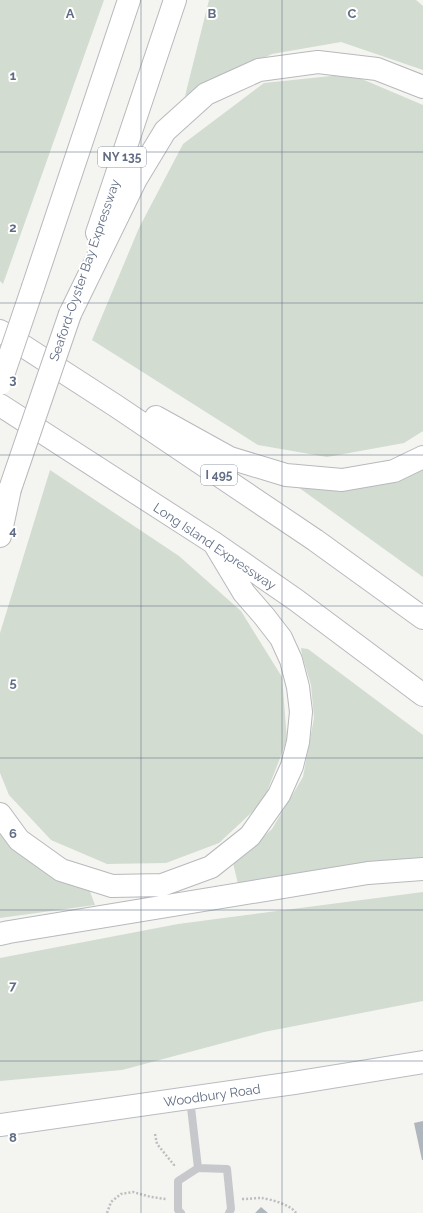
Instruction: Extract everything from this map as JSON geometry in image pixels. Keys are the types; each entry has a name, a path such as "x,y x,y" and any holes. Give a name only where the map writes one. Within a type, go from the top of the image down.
{"main road":[{"name":"NY 135","path":"0,384 129,0"},
{"name":"Seaford-Oyster Bay Expressway","path":"0,518 175,0"},
{"path":"70,314 136,179 164,131 206,94 259,70 318,62 377,69 423,87"},
{"path":"5,334 230,458 286,475 342,480 394,472 423,457"},
{"name":"I 495","path":"5,334 116,406 308,536 423,618"},
{"name":"Long Island Expressway","path":"0,405 214,544 296,600 423,695"},
{"path":"0,536 10,489"},
{"path":"0,814 19,840 61,870 112,886 162,885 210,867 250,836 278,795 292,766 298,742 301,712 298,687 292,660 281,638 244,593 214,544"},
{"path":"0,934 16,930 368,874 423,868"},
{"name":"Woodbury Road","path":"0,1125 302,1082 423,1062"}],"lane":[{"path":"189,1098 198,1168"},
{"path":"181,1213 178,1210 178,1181 198,1168 227,1169 231,1209 229,1213"}],"path":[{"path":"107,1213 111,1202 121,1194 132,1192 151,1197 178,1200"},
{"path":"240,1199 263,1198 284,1204 293,1209 296,1213"}],"shaded area":[{"path":"0,0 104,0 3,284 0,281"},
{"path":"209,0 416,0 423,6 423,70 341,42 272,54 185,96"},
{"path":"350,74 423,105 423,431 404,443 327,457 258,445 92,340 139,228 183,144 264,83"},
{"path":"423,465 423,577 298,487"},
{"path":"50,470 179,556 241,611 282,677 287,740 263,802 219,843 166,863 107,864 51,840 9,795 0,773 0,633"},
{"path":"301,648 308,649 423,735 423,859 238,884 233,863 272,829 303,777 314,718 311,685"},
{"path":"0,828 88,886 95,905 0,918"},
{"path":"423,892 423,1001 264,1032 122,1070 0,1081 0,958 178,924"}],"building":[{"path":"423,1121 423,1160 422,1160 414,1123"},
{"path":"261,1207 268,1213 255,1213"}]}
